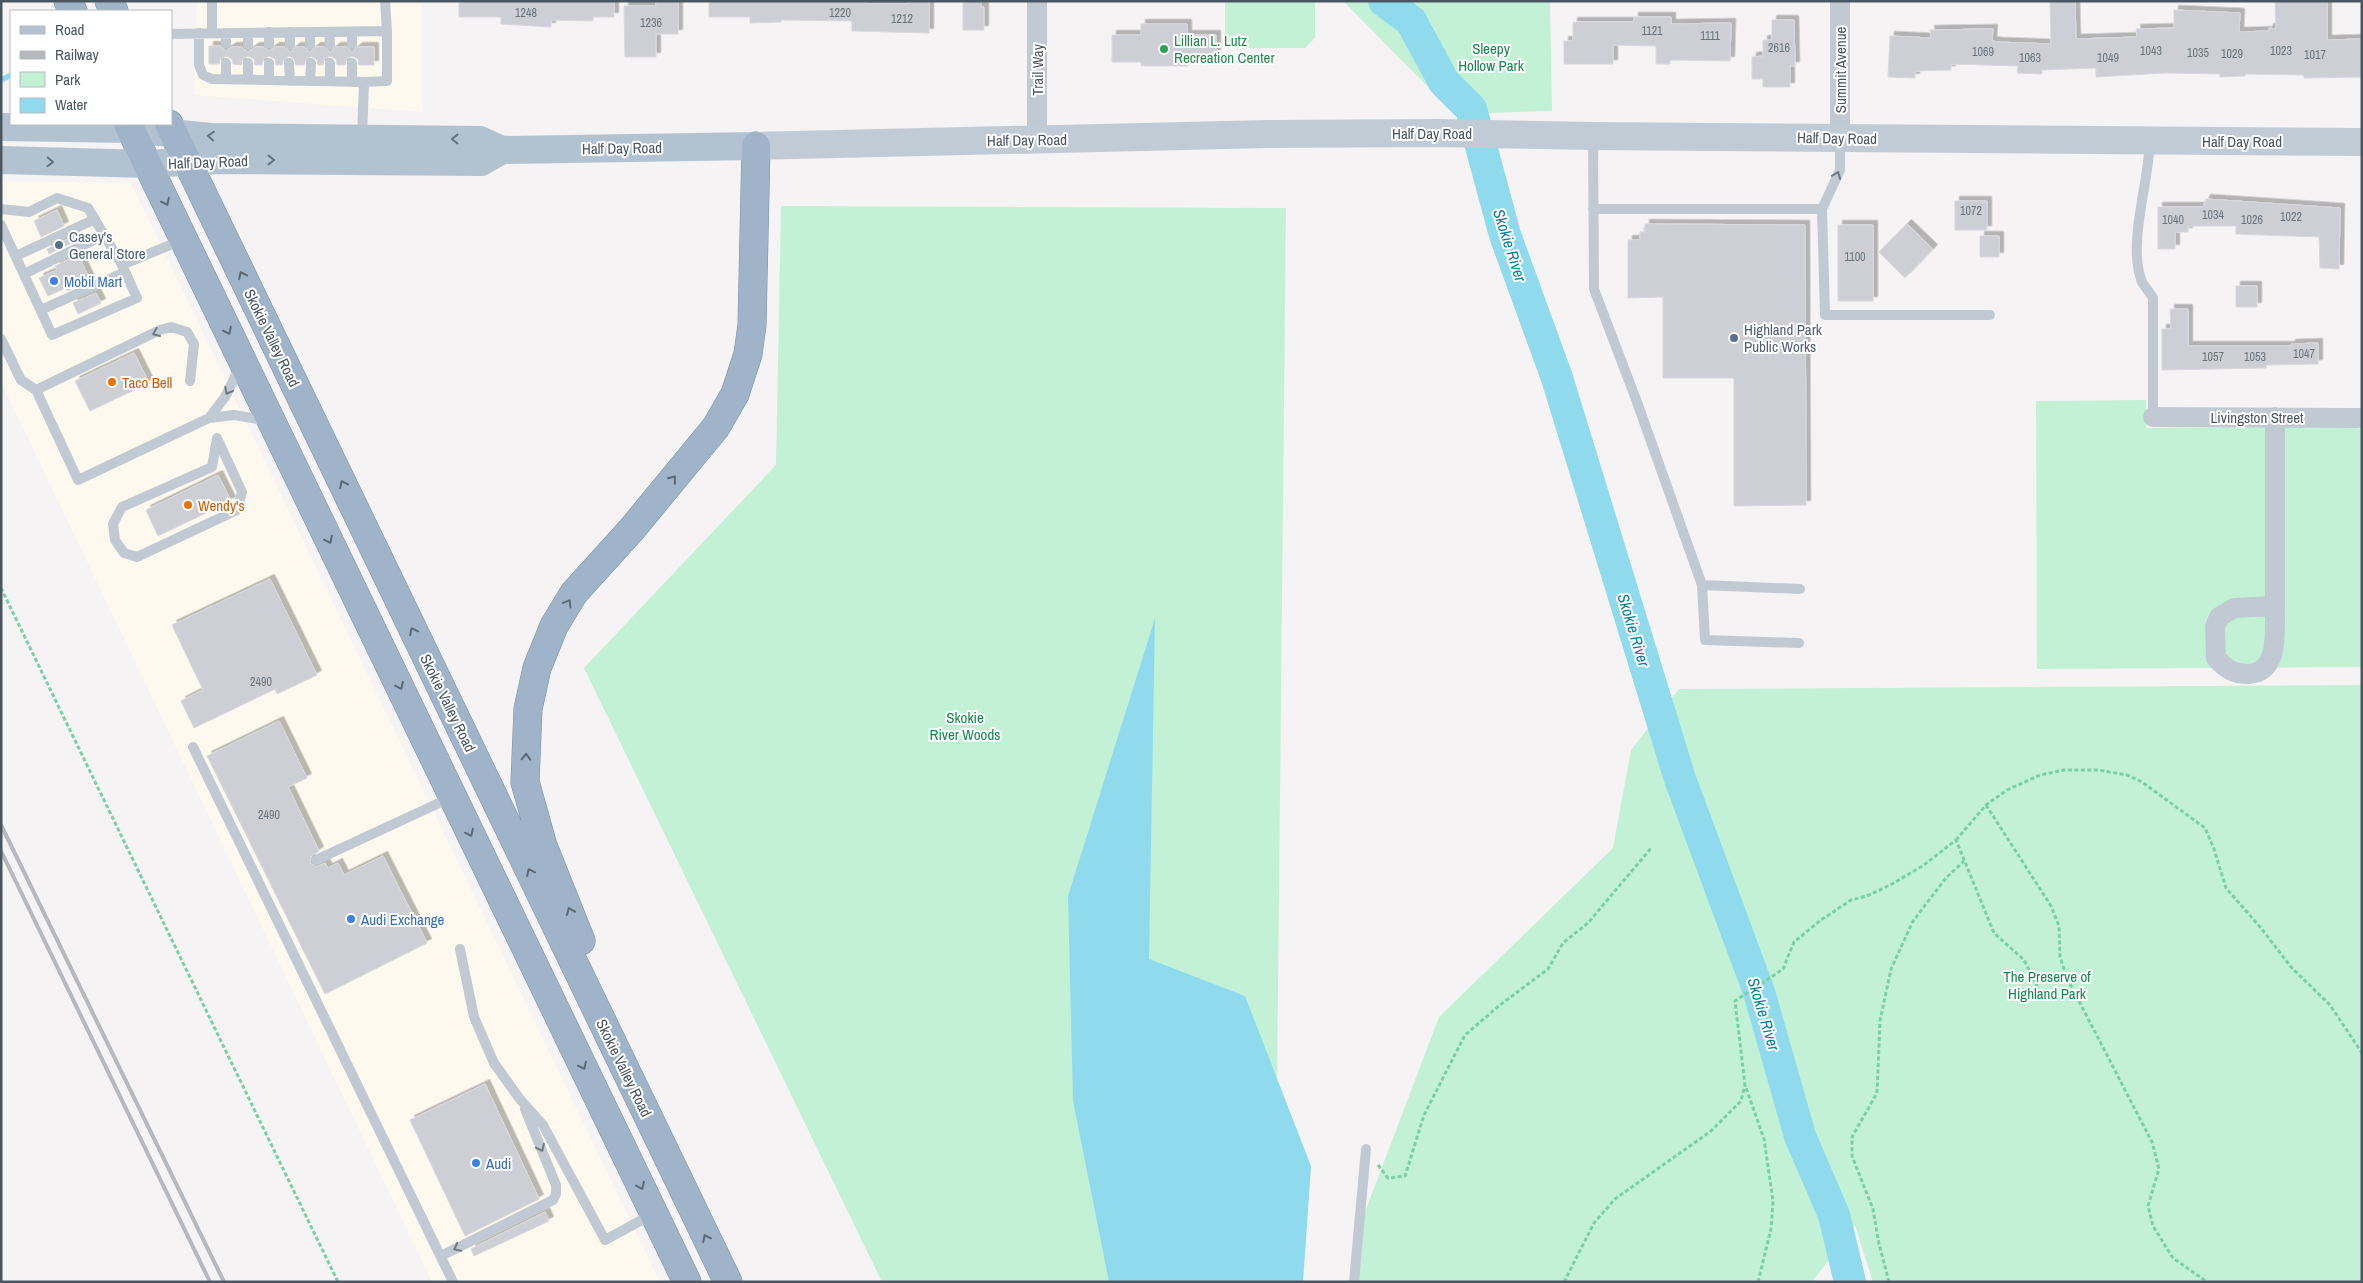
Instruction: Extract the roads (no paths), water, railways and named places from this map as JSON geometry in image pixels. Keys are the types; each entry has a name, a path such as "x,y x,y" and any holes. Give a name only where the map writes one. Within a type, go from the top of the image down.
{"highway":[{"path":"129,126 687,1282"},
{"name":"Skokie Valley Road","path":"171,128 728,1282"},
{"path":"665,1152 533,815 525,782 528,709 537,668 554,626 574,593 632,530 716,427 735,394 748,354 752,325 756,146"}],"main road":[{"name":"Half Day Road","path":"1,127 129,126 171,128 211,137 480,140 502,150 1268,134 1438,133 2362,142"},
{"name":"Half Day Road","path":"1,160 148,164 187,161 481,162 502,150"}],"street":[{"name":"Trail Way","path":"1037,1 1037,139"},
{"name":"Summit Avenue","path":"1840,1 1840,138"},
{"name":"Livingston Street","path":"2153,417 2362,418"},
{"path":"2275,417 2275,606"}],"lane":[{"path":"212,1 212,33"},
{"path":"199,33 200,65 203,75 212,79 387,81 385,1"},
{"path":"269,32 269,44"},
{"path":"290,32 290,45"},
{"path":"310,32 310,45"},
{"path":"329,32 330,45"},
{"path":"352,32 352,45"},
{"path":"172,34 387,32"},
{"path":"226,33 226,44"},
{"path":"248,33 248,45"},
{"path":"226,63 226,79"},
{"path":"248,63 248,80"},
{"path":"269,63 269,80"},
{"path":"290,63 290,81"},
{"path":"310,63 310,81"},
{"path":"330,63 330,81"},
{"path":"352,63 352,82"},
{"path":"362,138 364,82"},
{"path":"1593,136 1594,289 1637,402 1702,585 1705,640 1799,643"},
{"path":"1840,138 1840,170 1822,209 1825,315 1990,315"},
{"path":"2150,141 2150,160 2136,249 2142,282 2153,298 2153,417"},
{"path":"1,209 29,212 57,198 88,208 123,269 137,298 52,335 1,225"},
{"path":"1593,209 1822,209"},
{"path":"16,256 95,219"},
{"path":"24,274 104,235"},
{"path":"41,310 184,239"},
{"path":"36,390 160,330 171,327 187,332 194,344 190,381"},
{"path":"1,339 21,380 36,390 78,480 209,418 234,415 272,422"},
{"path":"209,418 225,397 243,361"},
{"path":"217,438 242,492 237,510 137,557 124,553 115,540 113,524 122,507 212,467 217,438"},
{"path":"1702,585 1800,589"},
{"path":"193,747 453,1282"},
{"path":"316,860 453,797"},
{"path":"460,948 474,1017 494,1063 523,1103 543,1125 605,1240 654,1214"},
{"path":"441,1256 552,1200 556,1194 556,1185 523,1103"},
{"path":"1354,1282 1366,1149"}],"water":[{"path":"1155,618 1149,959 1245,996 1311,1166 1303,1282 1109,1282 1073,1101 1068,896"}],"waterway":[{"name":"Skokie River","path":"1384,1 1411,21 1444,82 1471,109 1505,235 1557,378 1680,779 1759,992 1800,1136 1834,1215 1850,1282"},
{"path":"1,80 10,76"}],"railway":[{"path":"1,825 224,1282"},
{"path":"1,851 210,1282"}],"place":[{"name":"Lillian L. Lutz Recreation Center","path":"1164,49"},
{"name":"Casey's General Store","path":"59,245"},
{"name":"Mobil Mart","path":"54,281"},
{"name":"Highland Park Public Works","path":"1734,338"},
{"name":"Taco Bell","path":"112,382"},
{"name":"Wendy's","path":"188,505"},
{"name":"Audi Exchange","path":"351,919"},
{"name":"Audi","path":"476,1163"}],"park label":[{"name":"Sleepy Hollow Park","path":"1491,56"},
{"name":"Skokie River Woods","path":"965,726"},
{"name":"The Preserve of Highland Park","path":"2047,984"}]}
